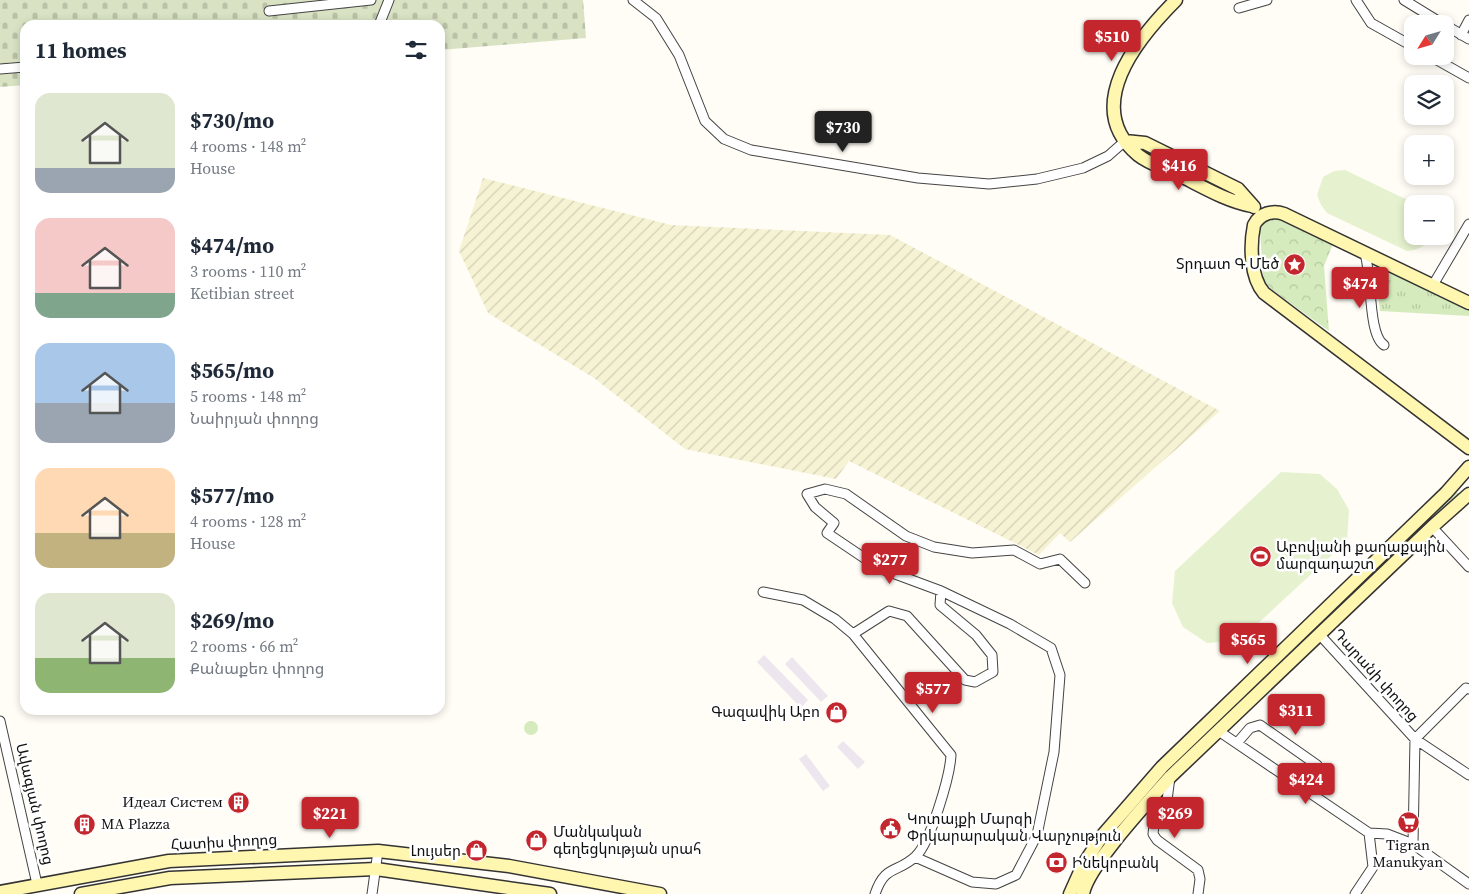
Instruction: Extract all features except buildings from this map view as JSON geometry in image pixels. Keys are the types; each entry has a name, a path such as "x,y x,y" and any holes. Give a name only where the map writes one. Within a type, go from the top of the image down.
{"street":[{"path":"269,11 371,0"},
{"path":"381,20 389,0"},
{"path":"633,0 656,18 679,54 706,121 724,139 751,150 918,178 989,184 1036,179 1083,168 1108,156 1125,141"},
{"path":"1176,0 1144,35 1121,76 1114,99 1114,114 1118,131 1125,141 1142,157 1233,202 1252,206 1262,216"},
{"path":"1239,8 1267,0"},
{"path":"1356,0 1370,23 1404,42"},
{"path":"1404,0 1429,15"},
{"path":"1454,30 1465,37 1469,20"},
{"path":"1446,65 1469,78"},
{"path":"0,69 20,67"},
{"path":"1469,303 1279,212 1262,216 1254,229 1253,263 1255,280 1264,293 1469,448"},
{"path":"1433,285 1469,224"},
{"path":"1365,254 1370,268 1373,327 1377,340 1384,345"},
{"path":"1070,894 1083,865 1102,836 1162,767 1446,493 1469,467"},
{"path":"915,857 972,882 996,884 1016,875 1037,835 1054,752 1060,675 1051,648 1010,624 941,591 879,568 827,533 834,523 815,507 806,494 825,489 846,494 906,536 934,548 972,553 1014,550 1040,564 1060,558 1085,583"},
{"path":"1084,894 1084,886 1101,860 1138,812 1170,777 1220,732 1320,634 1469,494"},
{"path":"1432,527 1469,567"},
{"path":"853,634 889,611 907,616 965,680 976,682 993,672 992,655 976,635 940,605 941,591"},
{"path":"763,592 803,600 835,619 853,634 951,754 950,772 924,845 915,857 881,878 875,894"},
{"name":"Դարանի փողոց","path":"1320,634 1415,739 1413,844"},
{"path":"1467,689 1415,739 1469,775"},
{"name":"Ավագյան փողոց","path":"0,721 38,889"},
{"path":"1237,744 1250,728 1260,726 1317,765 1320,772 1308,791"},
{"path":"1220,732 1369,833 1388,834 1413,844 1469,884"},
{"path":"1170,777 1166,808 1154,825 1153,834 1157,840 1198,870 1200,879 1198,894"},
{"path":"1355,894 1373,867 1369,833"},
{"path":"372,894 378,851"},
{"name":"Հատիս փողոց","path":"0,892 38,889 169,861 378,851 509,866 660,894"},
{"path":"81,894 170,878 376,870 550,894"}],"shaded area":[{"path":"483,178 671,225 890,235 1220,411 1070,542 1060,533 1039,555 849,461 836,479 685,449 594,378 488,313 459,251"},
{"path":"764,655 808,700 801,708 757,662"},
{"path":"792,657 828,696 821,702 785,664"},
{"path":"843,741 865,762 858,769 837,747"},
{"path":"806,754 830,786 823,791 799,759"}],"green space":[{"path":"0,0 583,0 586,38 445,50 445,20 20,20 20,85 0,87"},
{"path":"1139,148 1146,149 1236,193 1240,198 1144,153"},
{"path":"1345,170 1404,198 1404,245 1424,245 1415,250 1407,251 1327,213 1317,195 1323,177 1334,171"},
{"path":"1274,216 1333,244 1324,266 1329,331 1272,290 1263,279 1260,229 1265,220"},
{"path":"1384,268 1469,307 1469,316 1380,311 1376,274"},
{"name":"Աբովյանի քաղաքային մարզադաշտ","path":"1281,472 1320,474 1337,489 1349,510 1347,541 1239,641 1207,643 1183,627 1172,603 1175,571"},
{"path":"1456,492 1459,494 1091,865 1102,846 1168,768"},
{"path":"528,721 534,721 538,728 534,735 528,735 524,731 524,725"}],"place":[{"name":"Տրդատ Գ Մեծ","path":"1295,264"},
{"name":"Աբովյանի քաղաքային մարզադաշտ","path":"1260,556"},
{"name":"Գազավիկ Աբո","path":"836,712"},
{"name":"Идеал Систем","path":"239,802"},
{"name":"Tigran Manukyan","path":"1408,822"},
{"name":"MA Plazza","path":"85,824"},
{"name":"Կոտայքի Մարզի Փրկարարական Վարչություն","path":"891,828"},
{"name":"Մանկական գեղեցկության սրահ","path":"537,841"},
{"name":"Լույսեր","path":"477,851"},
{"name":"Ինեկոբանկ","path":"1056,863"}]}
